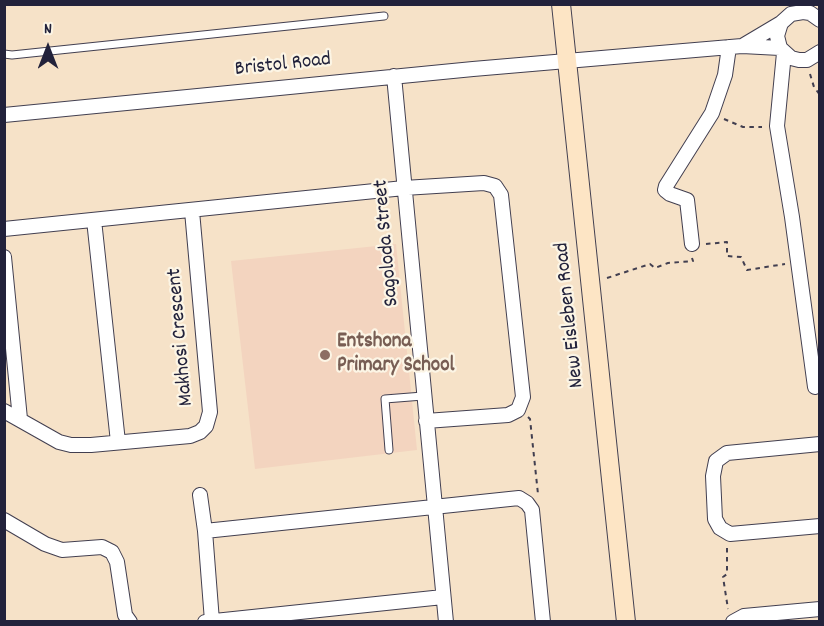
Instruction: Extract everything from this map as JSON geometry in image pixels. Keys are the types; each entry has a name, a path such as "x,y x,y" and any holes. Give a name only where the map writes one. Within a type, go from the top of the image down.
{"main road":[{"name":"New Eisleben Road","path":"561,4 626,621"}],"street":[{"path":"692,244 687,200 665,190 712,113 735,47 788,14 815,13"},
{"path":"788,14 777,36 782,51 777,126 815,387"},
{"name":"Bristol Road","path":"4,115 394,76 735,47 782,51 799,60 816,55"},
{"name":"Sagoloda Street","path":"394,76 446,621"},
{"path":"4,229 404,188 484,183 495,186 501,195 523,397 518,410 508,415 426,421"},
{"name":"Makhosi Crescent","path":"4,411 59,442 71,445 190,436 200,432 209,419 192,211"},
{"path":"94,220 118,442"},
{"path":"4,257 20,419"},
{"path":"819,444 732,452 721,456 714,466 713,476 715,519 720,528 730,534 819,526"},
{"path":"200,495 212,621"},
{"path":"205,531 519,498 532,510 543,621"},
{"path":"4,520 45,544 62,550 102,547 112,552 117,562 124,615 130,621"},
{"path":"205,621 443,597"},
{"path":"731,618 819,609"}],"lane":[{"path":"4,54 384,16"},
{"path":"389,450 385,399 423,396"}],"path":[{"path":"816,55 814,87 819,95"},
{"path":"712,113 743,127 777,126"},
{"path":"590,284 650,264 655,268 668,263 693,261 690,251 692,244 694,246 727,242 727,256 741,257 747,270 798,262"},
{"path":"518,410 530,419 538,494 527,503"},
{"path":"730,534 726,553 727,574 723,577 731,618"}],"shaded area":[{"name":"Entshona Primary School","path":"396,244 417,450 255,469 231,261"}],"place":[{"name":"Entshona Primary School","path":"325,355"}]}
